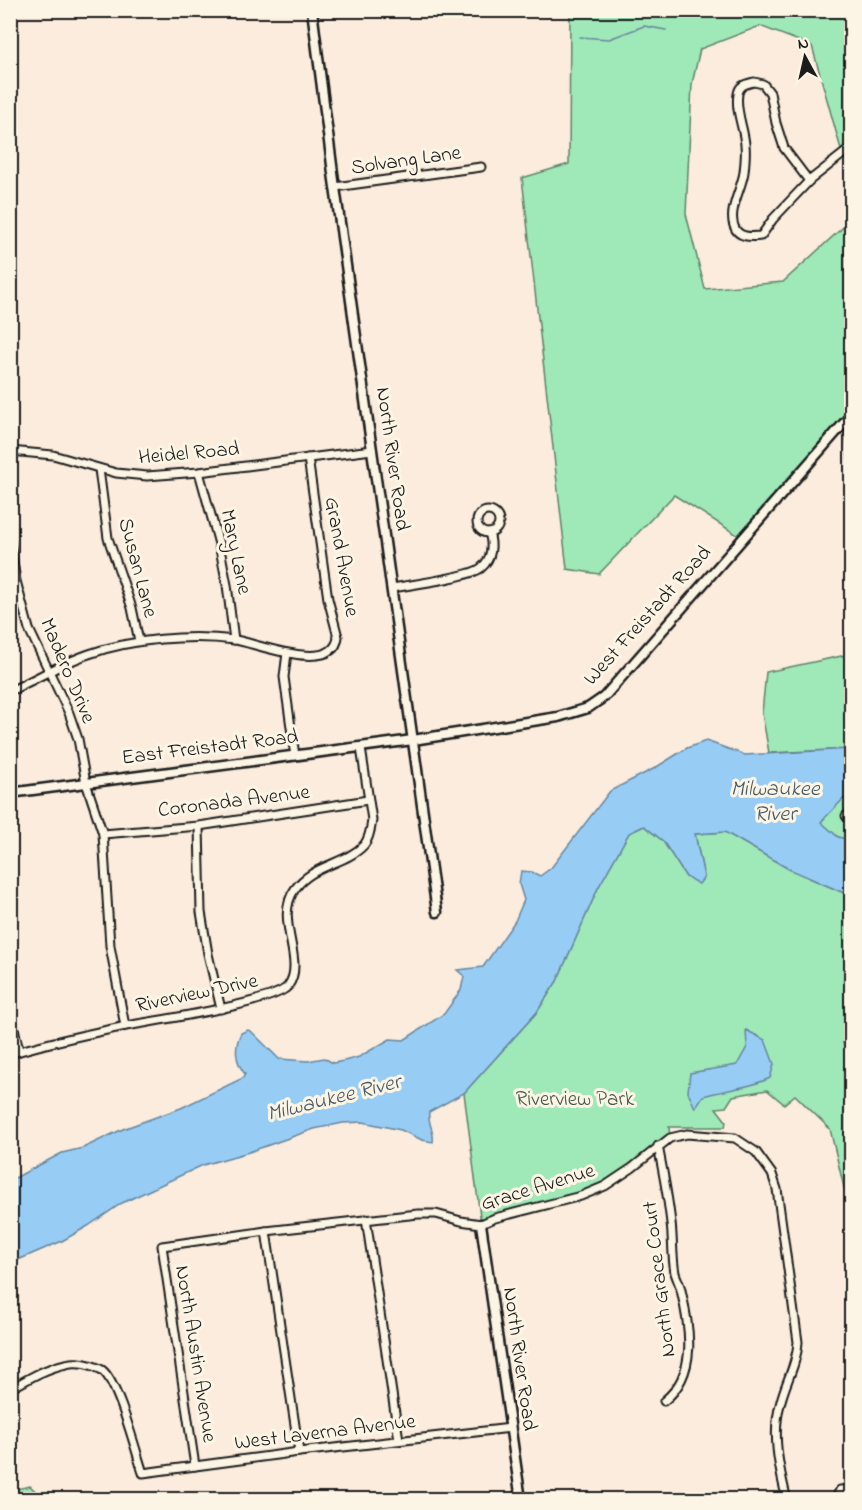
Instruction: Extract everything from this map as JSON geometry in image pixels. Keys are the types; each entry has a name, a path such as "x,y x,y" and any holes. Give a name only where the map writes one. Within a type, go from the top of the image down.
{"street":[{"name":"North River Road","path":"312,10 437,912"},
{"path":"809,181 784,148 770,93 763,84 754,82 743,85 738,92 737,104 745,144 744,175 732,219 734,228 742,236 761,236 773,219 809,181 852,147"},
{"name":"Solvang Lane","path":"335,187 481,167"},
{"name":"West Freistadt Road","path":"413,740 558,717 588,708 604,697 852,414"},
{"name":"Heidel Road","path":"10,450 53,454 99,469 124,475 142,476 199,472 372,450"},
{"name":"Grand Avenue","path":"10,691 90,653 139,641 184,638 234,640 287,653 310,656 324,654 335,646 338,637 328,599 308,458"},
{"name":"Susan Lane","path":"99,469 108,538 132,608 139,641"},
{"name":"Mary Lane","path":"199,472 219,544 234,640"},
{"path":"392,588 465,574 480,568 489,557 492,544 489,533"},
{"name":"Madero Drive","path":"11,542 16,581 29,629 69,713 78,739 86,783 103,834 110,946 125,1026"},
{"path":"287,653 284,677 294,756"},
{"name":"East Freistadt Road","path":"10,793 413,740"},
{"name":"Riverview Drive","path":"10,1054 125,1026 221,1009 271,996 288,987 294,967 287,924 287,906 294,889 319,869 364,845 371,830 372,820 361,748"},
{"name":"Coronada Avenue","path":"103,834 199,826 368,800"},
{"path":"199,826 201,912 221,1009"},
{"path":"10,1009 19,1051"},
{"name":"Grace Avenue","path":"162,1246 366,1219 436,1214 481,1224 597,1189 632,1168 670,1138 687,1134 735,1138 756,1152 772,1174 777,1189 798,1342 795,1362 781,1399 775,1425 787,1500"},
{"name":"North Grace Court","path":"658,1146 664,1174 675,1273 686,1317 690,1350 682,1381 664,1401"},
{"path":"366,1219 399,1440"},
{"name":"North River Road","path":"481,1224 521,1500"},
{"path":"266,1231 299,1452"},
{"name":"North Austin Avenue","path":"162,1246 195,1466"},
{"name":"West Laverna Avenue","path":"10,1389 29,1378 67,1363 88,1365 102,1371 113,1384 143,1473 299,1452 511,1428"},
{"path":"835,1500 840,1490 852,1489"}],"green space":[{"path":"570,11 851,11 851,147 842,153 812,46 760,26 700,49 692,84 686,214 705,289 783,282 851,220 851,414 742,538 674,495 599,574 567,569 522,178 569,164"},
{"path":"851,431 851,484 846,437"},
{"path":"851,654 851,749 769,753 762,713 766,672"},
{"path":"851,795 851,840 838,837 820,822 843,799"},
{"name":"Riverview Park","path":"644,826 663,841 686,877 704,877 695,834 725,832 789,869 851,896 851,1035 843,1043 852,1062 851,1217 830,1129 795,1095 784,1104 767,1090 733,1096 726,1107 716,1108 726,1121 725,1127 669,1127 670,1138 605,1186 481,1224 464,1093 537,1012 557,981 598,888 629,833"},
{"path":"30,1486 44,1499 11,1499 11,1490"}],"water":[{"name":"Milwaukee River","path":"706,741 745,755 851,749 851,795 843,799 821,822 838,837 851,840 851,896 789,869 725,832 695,834 704,877 699,884 686,877 663,841 644,826 629,833 598,888 557,981 537,1012 464,1093 429,1112 433,1142 422,1140 401,1130 363,1122 343,1123 314,1129 249,1152 203,1165 122,1203 62,1241 11,1263 11,1180 62,1153 83,1148 123,1129 181,1108 243,1078 245,1074 237,1059 237,1049 241,1033 248,1030 279,1059 308,1061 324,1058 333,1063 359,1057 390,1039 404,1040 444,1014 461,990 464,976 457,970 483,967 515,921 524,900 519,884 521,871 532,872 540,876 551,868 610,791 655,768 687,748"},
{"path":"746,1030 765,1040 774,1064 770,1078 703,1096 695,1108 688,1092 690,1073 737,1065 747,1047"}],"waterway":[{"path":"580,37 609,39 644,26 666,30"}]}
